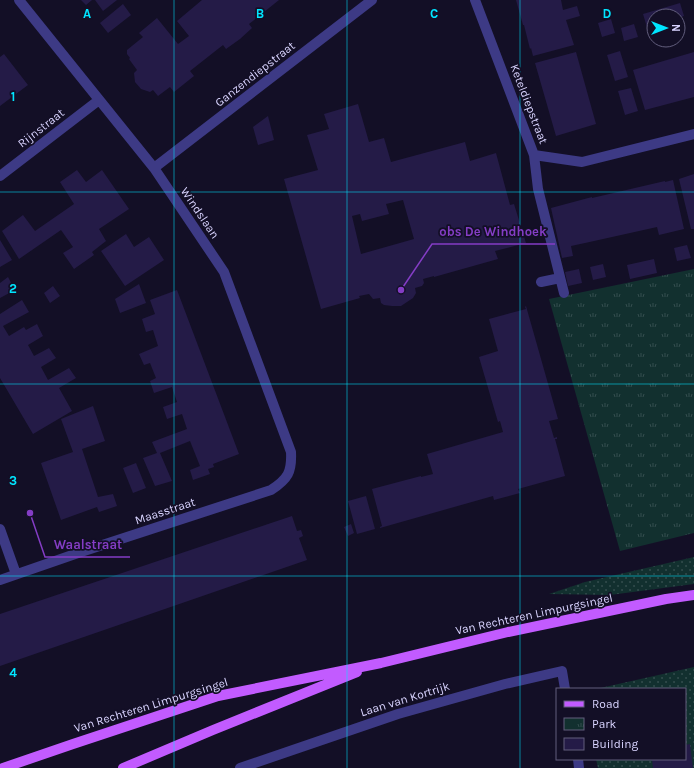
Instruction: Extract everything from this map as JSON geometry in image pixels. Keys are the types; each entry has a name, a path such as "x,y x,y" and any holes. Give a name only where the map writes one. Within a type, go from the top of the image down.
{"main road":[{"name":"Van Rechteren Limpurgsingel","path":"3,768 218,696 381,662 508,632 666,599 694,595"},
{"name":"Van Rechteren Limpurgsingel","path":"123,768 381,662"}],"street":[{"name":"Windslaan","path":"19,0 154,168 224,272 291,452 291,462 288,476"},
{"name":"Ganzendiepstraat","path":"154,168 372,0"},
{"name":"Keteldiepstraat","path":"475,0 534,155 582,162 694,134"},
{"name":"Rijnstraat","path":"0,176 99,100"},
{"path":"534,155 538,189 564,293"},
{"path":"541,282 560,278"},
{"name":"Maasstraat","path":"0,580 271,490 281,484 288,476"},
{"path":"0,529 16,574"},
{"name":"Laan van Kortrijk","path":"240,768 398,714 505,684 562,671 565,688"}],"green space":[{"path":"694,269 694,533 620,551 549,299"},
{"path":"694,557 694,584 610,595 549,594 585,582"},
{"path":"694,667 694,768 598,768 596,760 686,760 686,688 600,688"}],"building":[{"path":"81,0 92,0 86,5"},
{"path":"95,0 117,0 103,11"},
{"path":"202,0 279,0 249,24 252,28 240,39 226,49 223,45 190,71 194,76 174,92 170,87 158,96 153,90 150,92 141,89 135,82 134,73 137,70 129,59 127,50 143,37 139,33 157,18 178,44 189,36 177,21"},
{"path":"516,0 561,0 563,10 577,6 580,16 566,20 574,45 533,56"},
{"path":"680,3 682,8 663,8"},
{"path":"123,4 131,15 108,33 100,23"},
{"path":"646,13 646,24 643,14"},
{"path":"611,19 615,33 602,37 598,23"},
{"path":"634,24 638,37 624,41 621,28"},
{"path":"620,51 628,77 615,81 607,55"},
{"path":"576,52 596,124 556,136 535,63"},
{"path":"694,52 694,97 645,110 633,70"},
{"path":"4,54 28,85 0,106 0,57"},
{"path":"631,88 638,111 625,115 618,91"},
{"path":"358,104 369,142 384,138 391,162 465,142 470,161 496,153 510,205 514,204 526,243 495,251 498,259 423,279 424,283 422,286 415,288 416,293 413,298 401,306 384,305 381,303 380,298 373,299 369,294 321,309 284,179 318,170 307,135 329,129 324,114","holes":["403,200 414,239 361,254 352,216 360,214 362,221 389,214 386,204"]},
{"path":"268,116 274,140 258,145 253,127"},
{"path":"77,170 86,182 102,170 129,209 99,229 106,241 92,252 94,255 74,269 63,253 73,247 61,230 19,259 2,231 23,215 35,231 74,204 60,182"},
{"path":"694,174 694,229 691,229 679,179"},
{"path":"673,180 684,229 659,235 657,227 571,246 573,256 562,258 551,208 592,197"},
{"path":"126,234 134,247 149,237 164,260 125,286 101,251"},
{"path":"0,240 12,260 0,267"},
{"path":"687,245 691,258 677,261 674,248"},
{"path":"654,259 657,273 630,279 627,265"},
{"path":"603,264 606,277 593,280 590,267"},
{"path":"579,269 582,283 568,286 565,272"},
{"path":"8,277 15,290 0,298 0,283"},
{"path":"139,284 146,303 120,313 115,299"},
{"path":"53,286 60,296 50,303 44,293"},
{"path":"177,290 239,454 213,464 214,467 208,469 210,474 193,480 190,470 200,466 190,441 160,453 172,481 155,486 143,458 157,453 152,442 187,429 182,414 167,419 163,407 177,402 172,387 154,393 150,381 156,378 150,363 144,365 139,354 158,346 153,330 146,332 142,319 155,314 150,300"},
{"path":"22,300 29,312 3,326 9,336 24,327 26,330 37,324 43,336 28,345 34,356 49,348 56,358 41,367 48,380 69,368 76,378 59,388 72,411 33,434 0,378 0,314"},
{"path":"526,306 558,419 549,421 554,438 557,437 557,439 555,439 565,476 518,489 520,493 494,500 493,496 380,528 382,526 372,489 433,474 427,454 503,432 500,421 498,422 479,357 498,351 489,319 526,309"},
{"path":"93,406 105,441 82,449 98,497 113,494 117,506 99,512 97,507 61,520 41,463 73,452 61,419"},
{"path":"136,463 146,488 133,493 123,468"},
{"path":"366,496 375,529 357,534 348,501"},
{"path":"292,516 297,531 301,530 303,536 299,538 307,560 0,666 0,614"},
{"path":"351,524 354,533 348,536 344,527"},
{"path":"690,744 693,768 653,768 652,760 686,760 686,745"}],"place":[{"name":"obs De Windhoek","path":"401,290"},
{"name":"Waalstraat","path":"30,513"}]}
